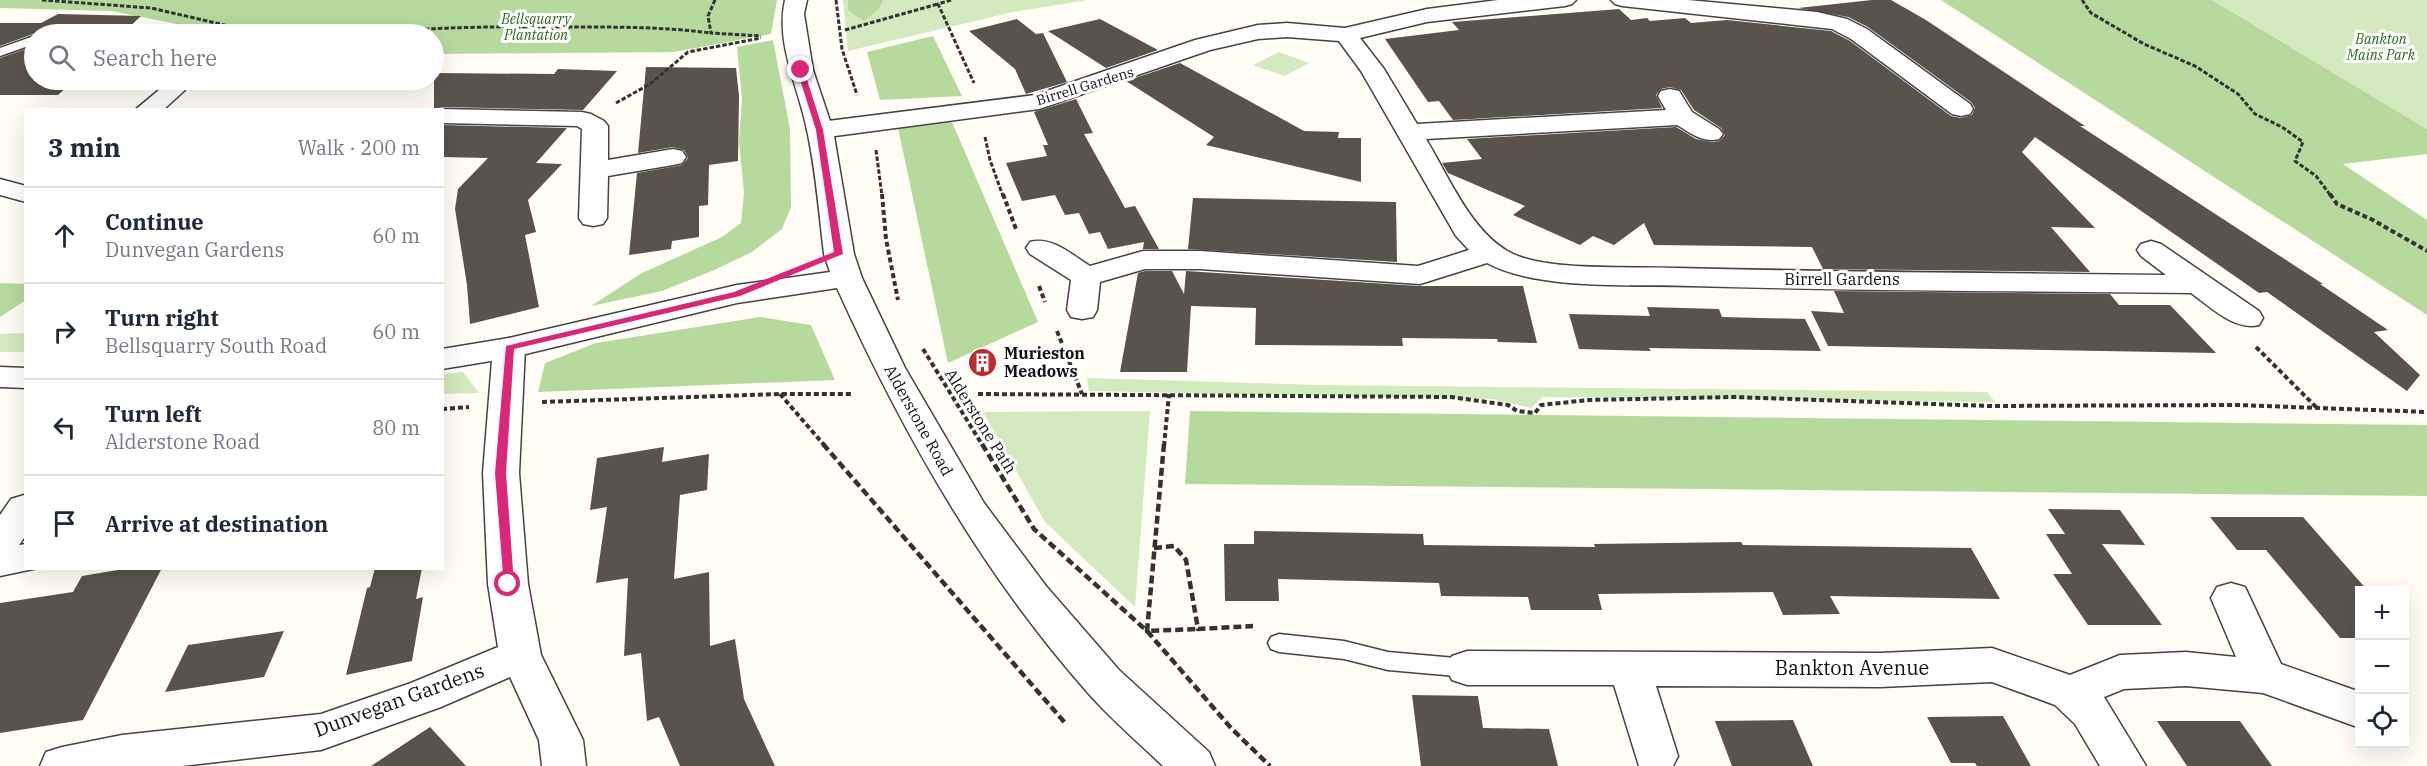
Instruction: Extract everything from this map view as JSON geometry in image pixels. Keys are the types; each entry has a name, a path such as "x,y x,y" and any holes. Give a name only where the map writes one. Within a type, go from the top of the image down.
{"street":[{"name":"Alderstone Road","path":"796,0 793,14 801,70 820,130 843,266 889,368 978,521 1032,597 1104,682 1193,766"},
{"name":"Birrell Gardens","path":"820,130 1039,102 1203,45 1258,32 1287,30 1346,35 1387,22 1478,8 1565,0"},
{"path":"1622,0 1817,19 1839,24 1858,34 1929,88 1961,109"},
{"name":"Birrell Gardens","path":"1346,35 1372,69 1411,132 1470,236 1489,253 1520,269 1551,273 1757,279 2198,284"},
{"path":"1901,90 1929,88"},
{"path":"150,108 173,90"},
{"path":"1411,132 1676,106 1710,134"},
{"path":"444,116 582,119 595,126 593,218"},
{"path":"595,170 673,157"},
{"path":"1030,242 1086,277 1143,260 1420,274 1489,253"},
{"path":"2151,250 2248,318"},
{"path":"444,358 509,348 737,294 843,266"},
{"path":"1082,310 1086,277"},
{"path":"509,348 501,473 508,584 520,655 561,740 564,766"},
{"path":"0,377 24,378"},
{"path":"0,544 24,508"},
{"path":"0,562 24,558"},
{"path":"2232,598 2265,676"},
{"name":"Dunvegan Gardens","path":"62,766 122,754 321,732 426,695 520,655"},
{"name":"Bankton Avenue","path":"1467,668 1880,670 1992,665 2029,676 2070,693 2090,711 2124,766"},
{"path":"1630,668 1658,761"},
{"path":"2070,693 2120,672 2186,669 2265,676 2355,708"}],"lane":[{"path":"0,52 24,44"},
{"name":"Bankton Avenue","path":"1279,643 1344,650 1388,661 1467,668"}],"path":[{"path":"42,0 152,8 221,24"},
{"path":"711,33 708,16 715,0"},
{"path":"836,0 836,22 844,64 869,124 879,165 886,239 899,303"},
{"path":"845,30 951,0"},
{"path":"2082,0 2091,13 2144,45 2195,66 2238,94 2255,114 2282,127 2303,142 2295,161 2316,176 2337,204 2373,220 2427,251"},
{"path":"938,4 947,28 972,77 990,160 1030,242"},
{"path":"444,29 681,28 711,33 768,36 688,52 650,84 582,119"},
{"path":"1035,278 1048,309"},
{"path":"2248,318 2239,330 2317,408"},
{"path":"1056,329 1082,394"},
{"name":"Alderstone Path","path":"918,342 1034,529 1147,631 1231,728 1270,766"},
{"path":"507,404 780,394 853,394"},
{"path":"780,394 1066,724"},
{"path":"978,394 1451,397 1508,405 1517,411 1535,413 1541,405 1589,400 1734,397 1990,406 2238,405 2427,412"},
{"path":"1169,394 1147,631 1272,625 1279,643"},
{"path":"1154,548 1174,546 1186,560 1198,629"}],"green space":[{"name":"Bellsquarry Plantation","path":"0,0 777,0 771,34 674,52 444,54 444,24 176,24 112,11 0,8"},
{"path":"843,0 1088,0 1013,12 848,51"},
{"path":"848,0 883,0 879,9 864,21 848,10"},
{"path":"1941,0 2212,0 2427,129 2427,154 2343,164 2427,220 2427,315"},
{"name":"Bankton Mains Park","path":"2212,0 2427,0 2427,129"},
{"path":"933,36 962,96 880,100 867,52"},
{"path":"773,40 790,129 791,207 782,229 752,252 712,271 662,291 591,306 640,274 722,237 741,223 744,193 739,141 742,99 737,47"},
{"path":"1279,52 1309,63 1284,76 1253,65"},
{"path":"952,122 1038,322 948,363 898,128"},
{"path":"0,283 24,284 24,301 0,317"},
{"path":"760,317 811,325 835,380 538,392 545,363 596,343"},
{"path":"24,333 24,352 0,352 0,334"},
{"path":"463,372 479,393 444,394 444,374"},
{"path":"1087,378 1319,385 1987,392 1995,402 1542,397 1531,408 1492,399 1089,391"},
{"path":"1150,411 1135,607 1045,522 983,412"},
{"path":"1190,411 2427,425 2427,496 1185,484"}],"building":[{"path":"1891,0 1926,20 2085,126 2080,126 2323,284 2320,284 2388,330 2374,332 2420,375 2407,391 2267,292 2259,293 2035,137 2022,152 2095,228 2051,227 2090,272 1823,269 1812,247 1654,245 1644,223 1614,245 1593,236 1580,245 1513,215 1525,206 1448,173 1442,163 1482,159 1467,139 1676,127 1696,139 1713,142 1719,141 1725,135 1721,128 1694,110 1681,90 1670,87 1661,89 1656,95 1662,108 1453,120 1439,101 1428,102 1385,39 1459,30 1452,22 1619,9 1631,20 1685,18 1691,23 1727,20 1831,31 1850,41 1951,116 1961,118 1972,115 1975,108 1971,102 1868,27 1848,17 1798,8"},
{"path":"58,14 141,16 133,24 24,24 24,37 0,46 0,23 41,23"},
{"path":"1017,19 1036,34 1043,33 1067,82 1026,94 1015,69 969,31"},
{"path":"1100,19 1158,50 1106,68 1048,31"},
{"path":"24,50 24,90 64,90 58,95 0,95 0,58"},
{"path":"1180,63 1304,131 1339,132 1338,138 1361,138 1361,182 1206,145 1214,137 1126,81"},
{"path":"646,67 736,68 739,96 738,161 709,165 708,205 699,206 699,237 672,241 671,249 629,255 637,173 682,165 688,158 684,150 673,147 638,153"},
{"path":"558,69 617,71 583,110 434,108 434,90 444,90 444,73 554,74"},
{"path":"1076,99 1093,133 1084,134 1125,208 1135,206 1159,249 1143,249 1144,242 1108,249 1100,232 1089,234 1079,213 1065,215 1055,195 1022,201 1006,163 1047,156 1043,145 1048,145 1034,112"},
{"path":"444,125 567,128 536,163 562,164 528,200 536,232 525,235 539,307 470,324 467,285 455,209 458,189 488,158 444,157"},
{"path":"1193,198 1396,202 1397,262 1188,249"},
{"path":"1172,271 1184,294 1186,271 1420,286 1523,286 1537,343 1498,342 1497,339 1402,338 1403,346 1255,345 1256,308 1191,306 1187,372 1120,372 1138,273"},
{"path":"1834,291 2110,294 2119,305 2170,305 2216,353 1828,346 1811,311 1844,313"},
{"path":"1647,307 1719,309 1722,317 1805,319 1821,351 1579,349 1569,314 1650,316"},
{"path":"664,447 662,462 709,454 707,490 680,495 674,579 709,572 710,646 735,639 744,699 775,766 680,766 659,717 647,721 641,653 624,656 628,578 596,583 607,507 590,510 597,458"},
{"path":"2048,509 2120,510 2145,545 2102,544 2162,625 2088,625 2053,574 2072,574 2046,534 2065,534"},
{"path":"2210,517 2303,517 2364,586 2355,586 2355,638 2340,638 2266,550 2237,550"},
{"path":"1254,531 1423,534 1424,545 1595,547 1594,544 1741,542 1743,545 1971,548 2000,599 1830,596 1840,614 1783,615 1773,592 1598,594 1602,610 1531,610 1528,597 1441,596 1439,583 1278,579 1279,601 1225,601 1224,544 1254,544"},
{"path":"118,570 161,570 83,720 0,733 0,603 73,592 82,576"},
{"path":"374,570 422,570 416,599 423,597 412,661 346,675 367,588 370,587"},
{"path":"284,631 264,677 165,692 188,645"},
{"path":"1412,695 1478,696 1483,728 1549,729 1558,766 1421,766"},
{"path":"2003,716 2031,766 1977,766 1975,763 1951,763 1927,717"},
{"path":"1793,720 1813,766 1732,766 1715,721"},
{"path":"2157,721 2240,721 2272,766 2187,766"},
{"path":"430,727 466,766 371,766"}],"place":[{"name":"Murieston Meadows","path":"983,362"}],"route":[{"path":"508,584 501,473 509,348 737,294 839,254 820,130 801,70"}]}
